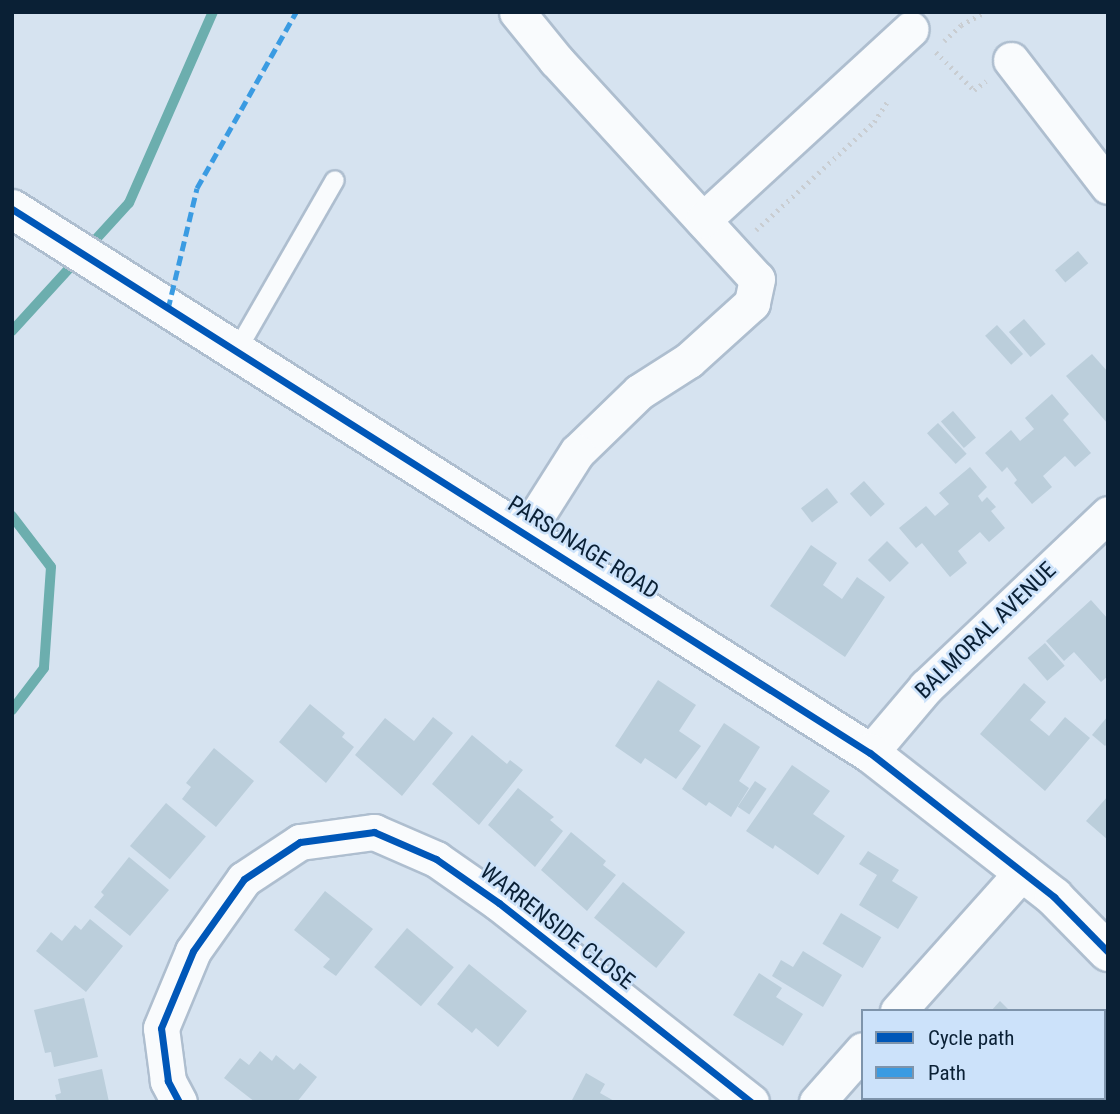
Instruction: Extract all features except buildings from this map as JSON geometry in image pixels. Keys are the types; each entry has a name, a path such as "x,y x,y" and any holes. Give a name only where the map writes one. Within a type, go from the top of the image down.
{"street":[{"path":"517,12 556,60 757,279 752,303 689,360 639,392 577,452 525,534"},
{"path":"703,220 925,44"},
{"path":"1011,60 1108,186"},
{"name":"PARSONAGE ROAD","path":"12,209 870,753 1023,871 1054,897 1108,952"},
{"name":"BALMORAL AVENUE","path":"870,753 926,687 1108,514"},
{"name":"WARRENSIDE CLOSE","path":"179,1102 168,1081 161,1028 193,951 244,879 300,842 374,832 436,859 499,904 751,1102"},
{"path":"900,1009 1023,871"},
{"path":"817,1102 861,1052"}],"lane":[{"path":"236,352 335,180"}],"path":[{"path":"985,12 925,44 974,90 1011,60"},
{"path":"733,253 828,161 874,122 893,93"}],"waterway":[{"path":"12,331 129,203 213,12"},
{"path":"12,516 51,567 44,668 12,710"}],"marked path":[{"path":"168,309 197,188 296,12"}],"cycle path":[{"path":"12,209 870,753 1054,897 1108,952"},
{"path":"179,1102 168,1081 161,1028 193,951 244,879 300,842 374,832 436,859 499,903 751,1102"}]}
